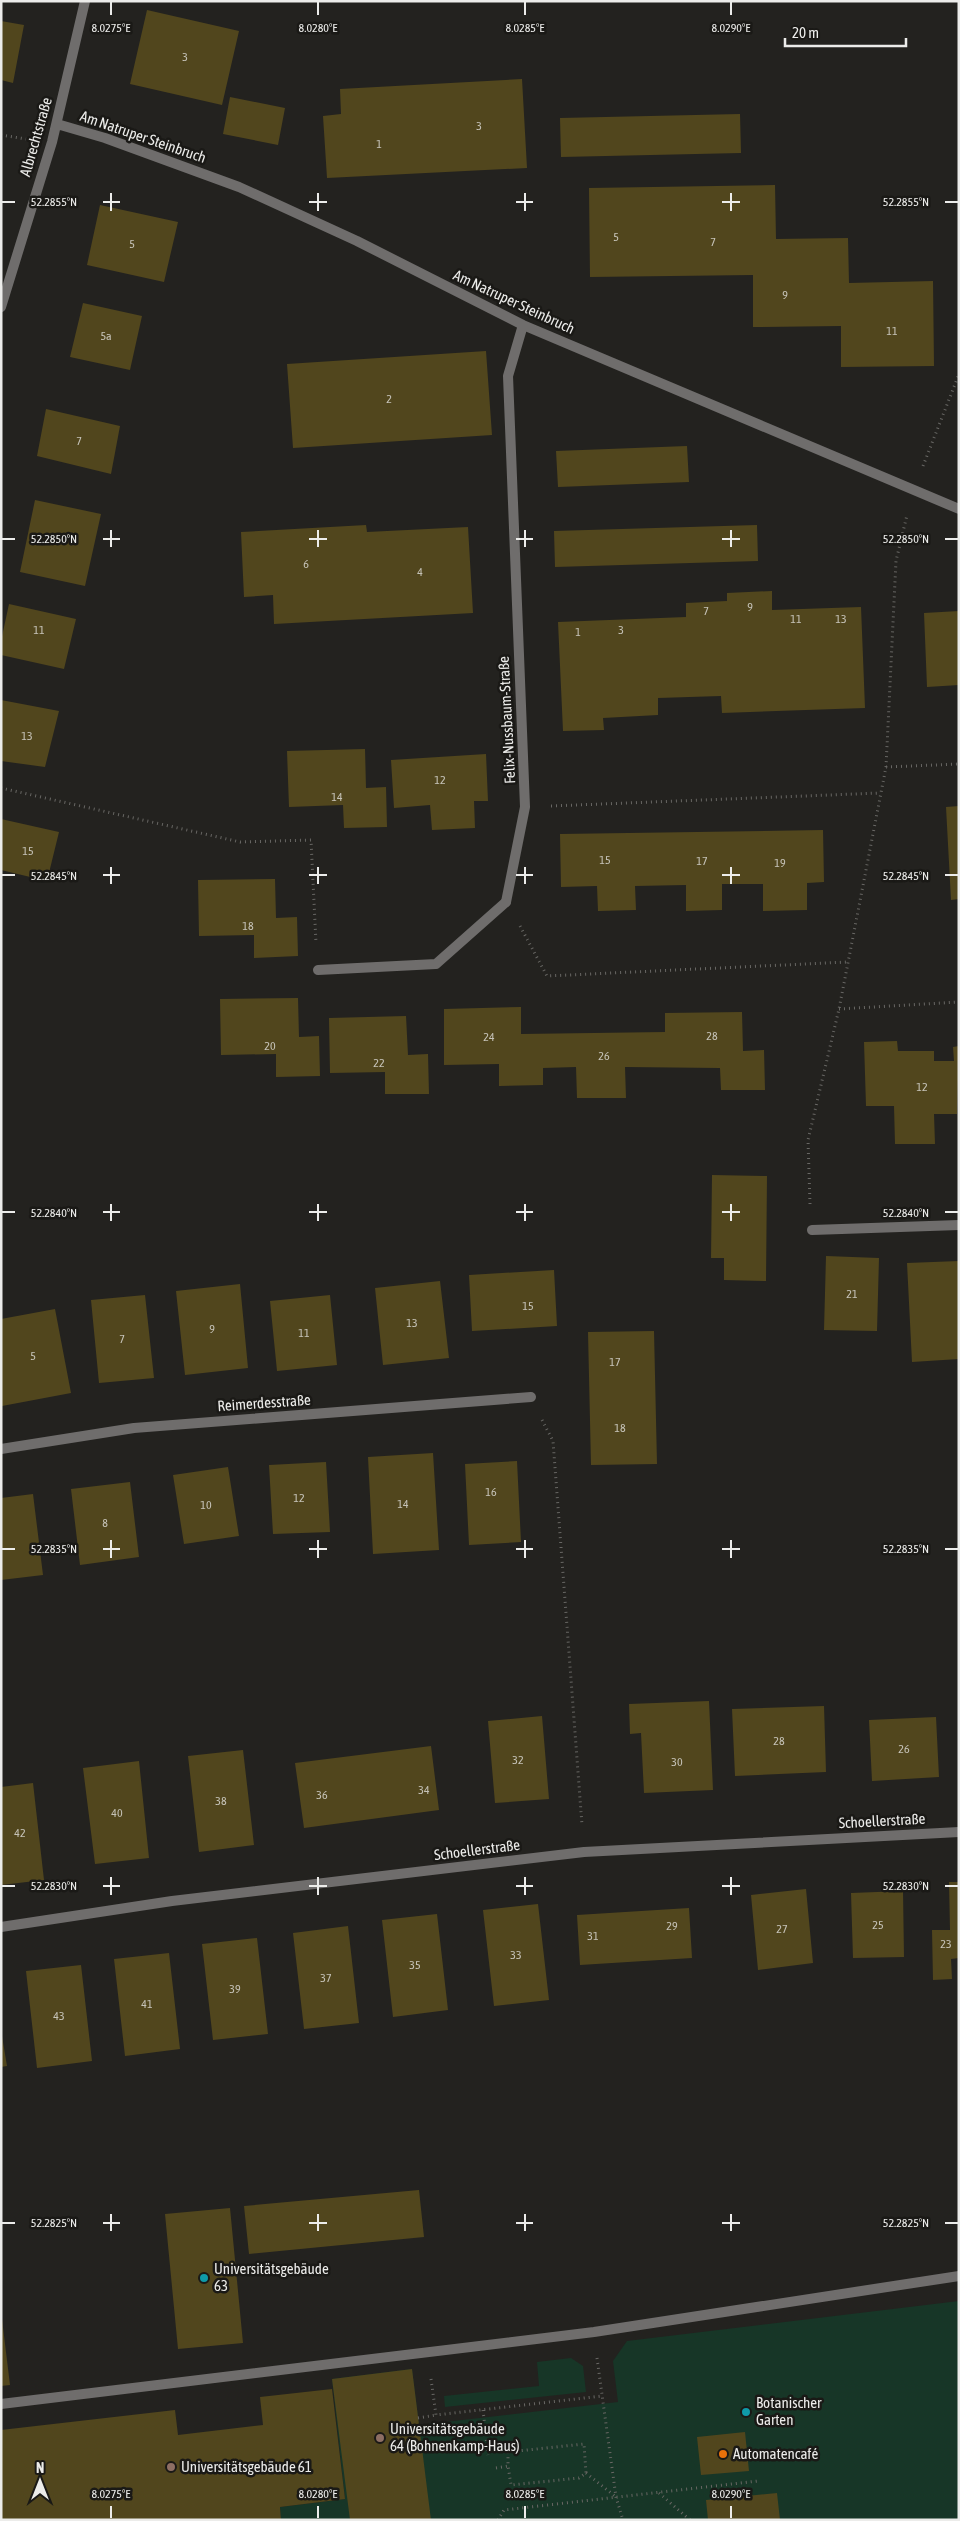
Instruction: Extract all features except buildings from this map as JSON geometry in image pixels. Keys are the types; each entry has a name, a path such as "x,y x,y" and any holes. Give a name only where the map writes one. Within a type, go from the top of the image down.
{"street":[{"name":"Albrechtstraße","path":"1,307 56,124 86,1"},
{"name":"Am Natruper Steinbruch","path":"56,124 105,138 239,187 357,241 522,325 959,509"},
{"name":"Felix-Nussbaum-Straße","path":"506,902 525,807 508,376 522,325"},
{"path":"318,970 436,964 506,902"},
{"path":"812,1230 959,1225"},
{"name":"Reimerdesstraße","path":"1,1449 134,1428 531,1397"},
{"name":"Schoellerstraße","path":"1,1927 172,1901 584,1852 959,1832"},
{"path":"1,2404 594,2332 959,2276"}],"path":[{"path":"812,1230 808,1140 848,962 886,767 896,561 913,491 959,374"},
{"path":"886,767 959,764"},
{"path":"1,788 240,842 311,840 318,970"},
{"path":"525,807 880,793"},
{"path":"506,902 547,976 848,962"},
{"path":"838,1009 959,1002"},
{"path":"531,1397 553,1441 584,1852"},
{"path":"594,2332 616,2498 624,2520"},
{"path":"427,2352 436,2415"},
{"path":"418,2418 602,2396"},
{"path":"483,2410 488,2455"},
{"path":"586,2473 579,2478 510,2485 508,2452 584,2444 586,2473 616,2498"},
{"path":"496,2468 508,2466"},
{"path":"498,2520 504,2510 758,2481"},
{"path":"658,2493 690,2520"}],"green space":[{"name":"Botanischer Garten","path":"959,2301 959,2520 281,2520 280,2507 345,2499 332,2379 412,2369 419,2425 618,2402 613,2361 627,2341"},
{"path":"571,2358 583,2366 586,2392 445,2407 444,2396 539,2386 537,2362"}],"place":[{"name":"Universitätsgebäude 63","path":"204,2278"},
{"name":"Botanischer Garten","path":"746,2412"},
{"name":"Universitätsgebäude 64 (Bohnenkamp-Haus)","path":"380,2438"},
{"name":"Automatencafé","path":"723,2454"},
{"name":"Universitätsgebäude 61","path":"171,2467"}]}
